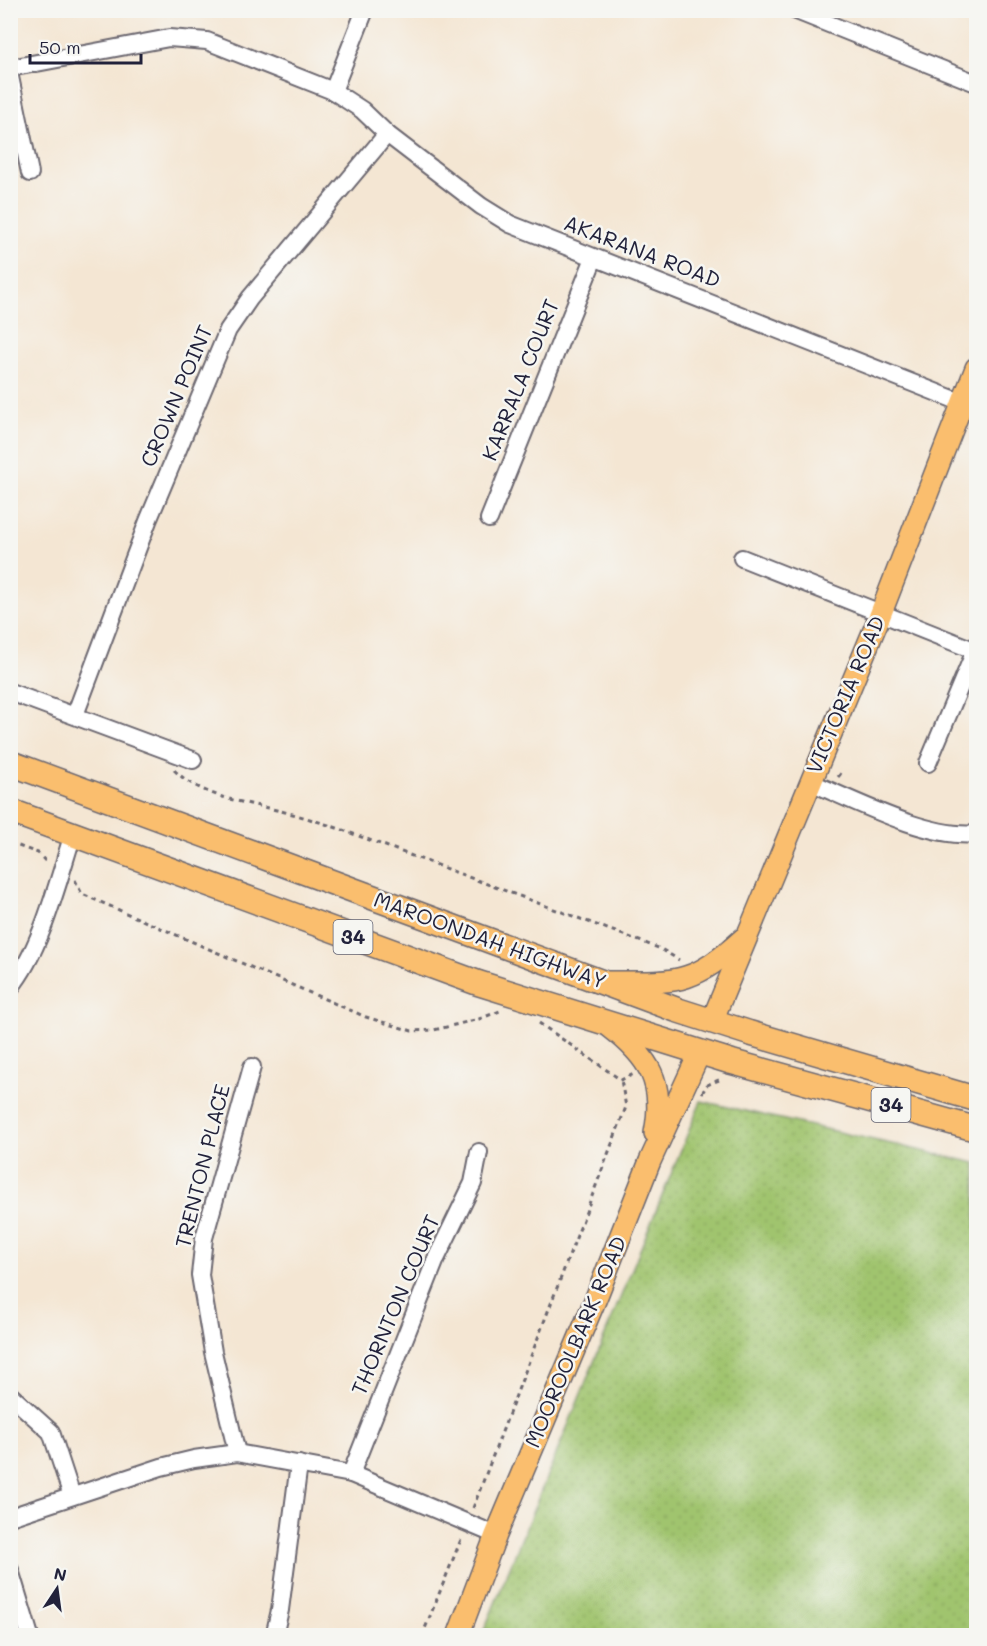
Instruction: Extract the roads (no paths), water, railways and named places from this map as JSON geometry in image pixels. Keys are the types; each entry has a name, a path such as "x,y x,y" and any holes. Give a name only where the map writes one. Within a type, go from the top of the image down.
{"highway":[{"name":"MAROONDAH HIGHWAY","path":"10,763 677,1010 976,1099"},
{"name":"MAROONDAH HIGHWAY","path":"10,811 478,983 700,1052 976,1129"},
{"path":"700,1052 712,1021"}],"main road":[{"name":"VICTORIA ROAD","path":"712,1021 880,613 976,368"},
{"path":"599,981 671,982 690,978 724,957 749,934"},
{"path":"604,1022 631,1043 654,1076 659,1103 650,1161"},
{"name":"MOOROOLBARK ROAD","path":"458,1635 496,1535 596,1298 650,1161 700,1052"}],"street":[{"path":"333,91 365,10"},
{"path":"794,10 976,83"},
{"name":"AKARANA ROAD","path":"10,68 169,38 207,41 333,91 362,110 387,134 481,206 510,224 963,403"},
{"path":"10,77 30,173"},
{"name":"CROWN POINT","path":"75,715 148,521 228,330 250,298 387,134"},
{"name":"KARRALA COURT","path":"489,519 594,258"},
{"path":"742,558 976,651 928,763"},
{"path":"10,692 193,760"},
{"path":"810,782 908,823 962,835 976,834"},
{"path":"11,986 27,965 73,834"},
{"name":"TRENTON PLACE","path":"237,1453 213,1352 200,1275 204,1238 252,1067"},
{"name":"THORNTON COURT","path":"351,1474 436,1260 473,1183 478,1152"},
{"path":"10,1395 51,1432 72,1496"},
{"path":"10,1516 194,1459 237,1453 351,1474 496,1535"},
{"path":"274,1635 280,1610 299,1464"},
{"path":"10,1570 30,1635"}]}
